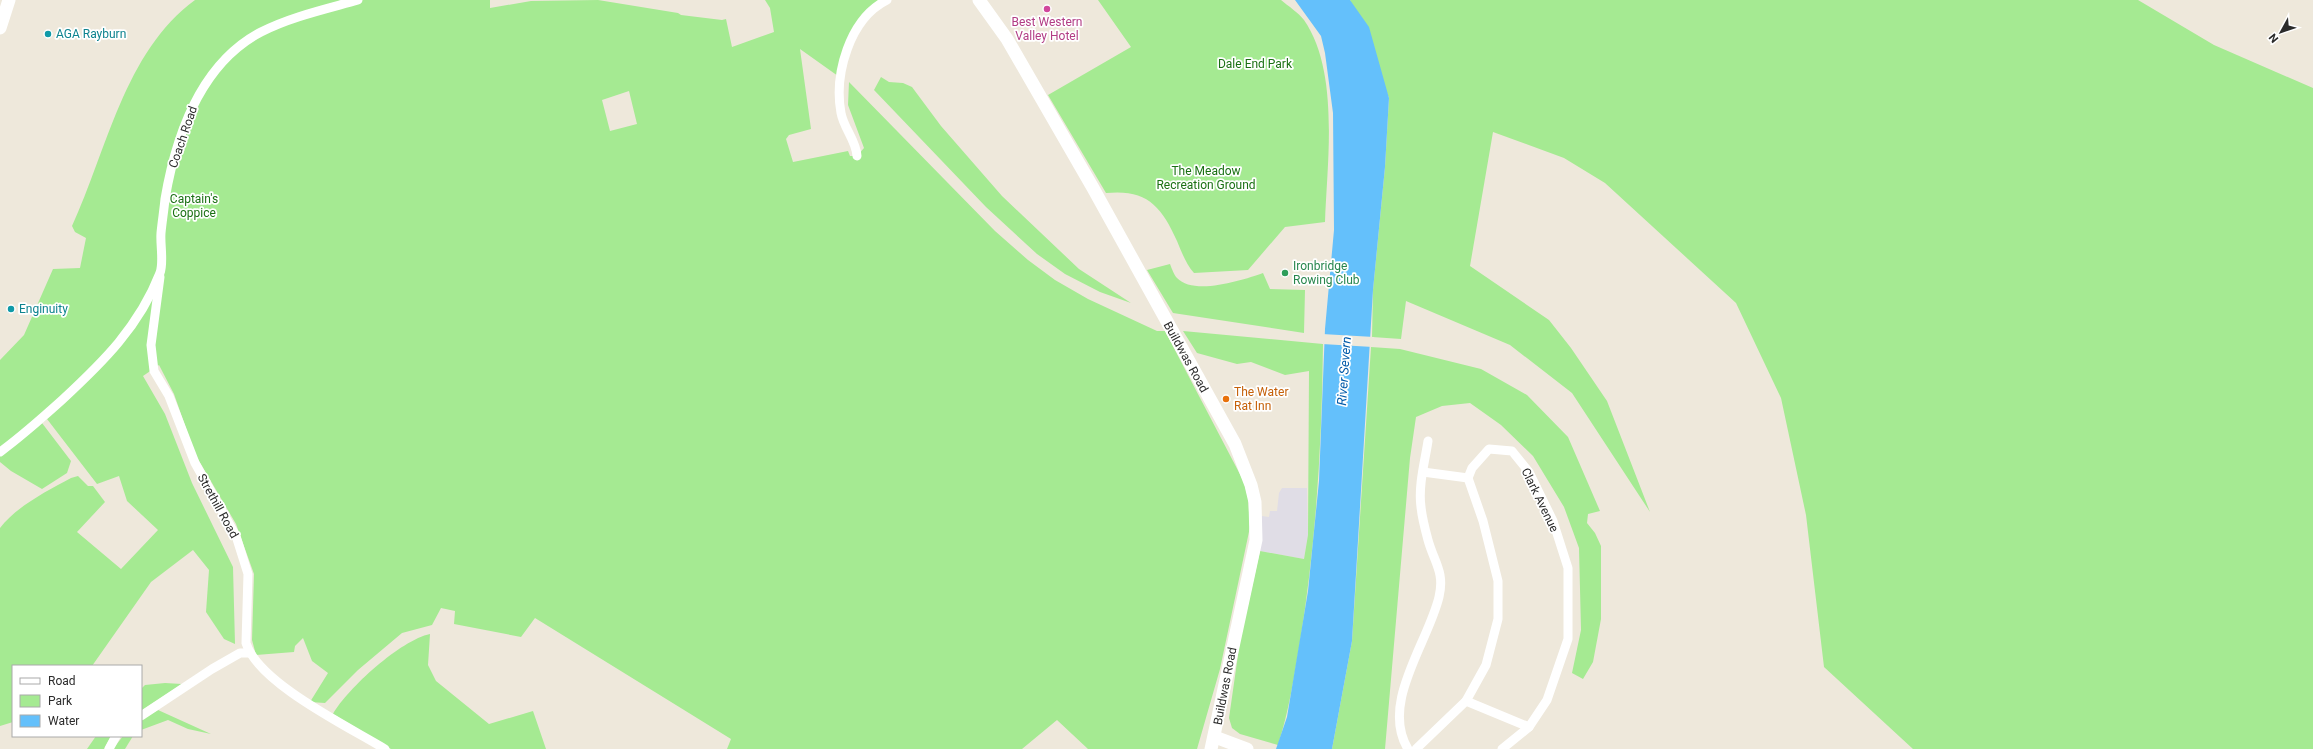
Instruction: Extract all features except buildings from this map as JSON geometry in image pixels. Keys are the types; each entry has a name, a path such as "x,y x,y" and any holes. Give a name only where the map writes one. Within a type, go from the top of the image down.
{"street":[{"path":"0,28 9,0"},
{"name":"Coach Road","path":"0,452 42,418 103,362 139,317 161,272 161,233 173,160 190,112 207,82 223,60 237,47 262,32 358,0"},
{"path":"859,149 845,126 841,112 842,68 857,29 874,8 887,0"},
{"name":"Buildwas Road","path":"979,0 1007,39 1150,291 1235,444 1251,485 1255,502 1256,540 1213,743"},
{"name":"Strethill Road","path":"161,272 151,344 154,371 169,396 195,464 236,536 248,574 246,643 249,653"},
{"path":"1408,749 1402,739 1399,722 1408,671 1433,620 1439,595 1440,568 1428,540 1420,506 1428,441"},
{"name":"Clark Avenue","path":"1468,478 1472,468 1489,449 1512,451 1529,472 1553,521 1568,568 1568,640 1547,700 1529,727 1502,749"},
{"path":"1416,749 1466,701 1486,665 1498,619 1498,581 1483,521 1468,478 1423,472"},
{"path":"142,715 212,669 240,653 249,653 279,685 385,749"},
{"path":"1466,701 1529,727"},
{"path":"109,749 115,737"},
{"path":"1213,743 1247,749"}],"shaded area":[{"path":"1282,488 1307,488 1308,535 1304,559 1260,551 1262,516 1269,517 1270,511 1277,511 1279,493"}],"green space":[{"name":"Captain's Coppice","path":"195,0 490,0 490,8 531,1 598,0 678,13 681,15 722,20 726,19 732,47 774,32 770,8 765,0 880,0 860,19 838,76 800,49 811,129 789,135 786,139 793,162 848,151 850,156 857,156 864,148 848,105 849,82 995,231 1028,260 1055,280 1088,299 1157,331 1165,331 1244,482 1248,498 1250,527 1220,669 1197,749 1088,749 1057,720 1022,749 727,749 731,739 535,618 521,637 454,624 455,611 441,608 432,625 402,633 358,670 325,703 310,702 328,673 312,661 303,638 295,646 294,652 256,655 252,640 254,574 236,524 195,454 174,394 159,365 143,376 165,414 192,483 233,567 235,644 224,639 206,612 209,570 193,550 151,582 93,665 12,665 12,722 0,726 0,528 15,513 33,500 52,488 78,476 88,486 93,486 105,502 77,532 121,569 158,530 127,501 119,476 97,484 47,419 42,423 71,461 67,473 42,489 11,471 0,462 0,360 24,335 53,269 80,268 86,238 75,232 72,226 120,104 134,75 151,47 171,22","holes":["629,91 637,124 610,131 602,100"]},
{"name":"Dale End Park","path":"1098,0 1281,0 1299,15 1304,20 1315,41 1323,65 1327,91 1329,145 1325,222 1285,227 1248,270 1194,273 1186,262 1171,228 1158,209 1142,197 1120,192 1106,193 1048,95 1131,47"},
{"path":"1350,0 2138,0 2214,45 2313,88 2313,749 1913,749 1824,667 1806,515 1781,398 1736,303 1605,183 1564,158 1493,132 1470,266 1549,320 1571,348 1607,401 1650,512 1572,393 1510,345 1406,301 1401,339 1372,337 1373,290 1385,167 1389,98"},
{"path":"881,77 889,82 903,83 912,87 941,126 1002,196 1079,269 1131,303 1100,292 1065,274 1037,254 986,207 874,90"},
{"path":"1170,264 1177,278 1185,283 1195,286 1219,285 1263,273 1270,289 1305,290 1304,333 1173,313 1147,270"},
{"path":"1183,331 1323,344 1320,456 1306,605 1293,681 1278,745 1240,734 1232,728 1229,718 1240,641 1260,551 1304,559 1308,535 1309,371 1285,375 1251,362 1237,364 1197,353"},
{"path":"1371,347 1400,349 1481,369 1527,395 1568,437 1600,511 1588,514 1587,523 1595,533 1601,546 1601,619 1593,662 1583,679 1572,673 1581,630 1579,548 1564,507 1533,456 1501,425 1470,403 1442,406 1416,417 1410,458 1385,749 1332,749 1352,641"},
{"path":"430,634 428,665 436,681 489,724 533,711 546,749 391,749 333,714 350,691 376,666 405,645"},
{"path":"165,683 182,684 142,710 142,688 145,685"},
{"path":"158,710 211,734 188,729 168,720 142,730 142,719"},
{"path":"95,737 110,737 104,749 87,749"},
{"path":"122,737 132,737 125,749 113,749"}],"water":[{"name":"River Severn","path":"1295,0 1350,0 1369,27 1389,98 1385,167 1373,290 1352,641 1332,749 1276,749 1287,717 1308,591 1319,481 1325,329 1334,230 1333,113 1325,53 1321,36"}],"pier":[{"path":"1322,334 1374,337 1373,347 1322,344"}],"place":[{"name":"Best Western Valley Hotel","path":"1047,9"},
{"name":"AGA Rayburn","path":"48,34"},
{"name":"Ironbridge Rowing Club","path":"1285,273"},
{"name":"Enginuity","path":"11,309"},
{"name":"The Water Rat Inn","path":"1226,399"}],"park label":[{"name":"The Meadow Recreation Ground","path":"1206,178"}]}
